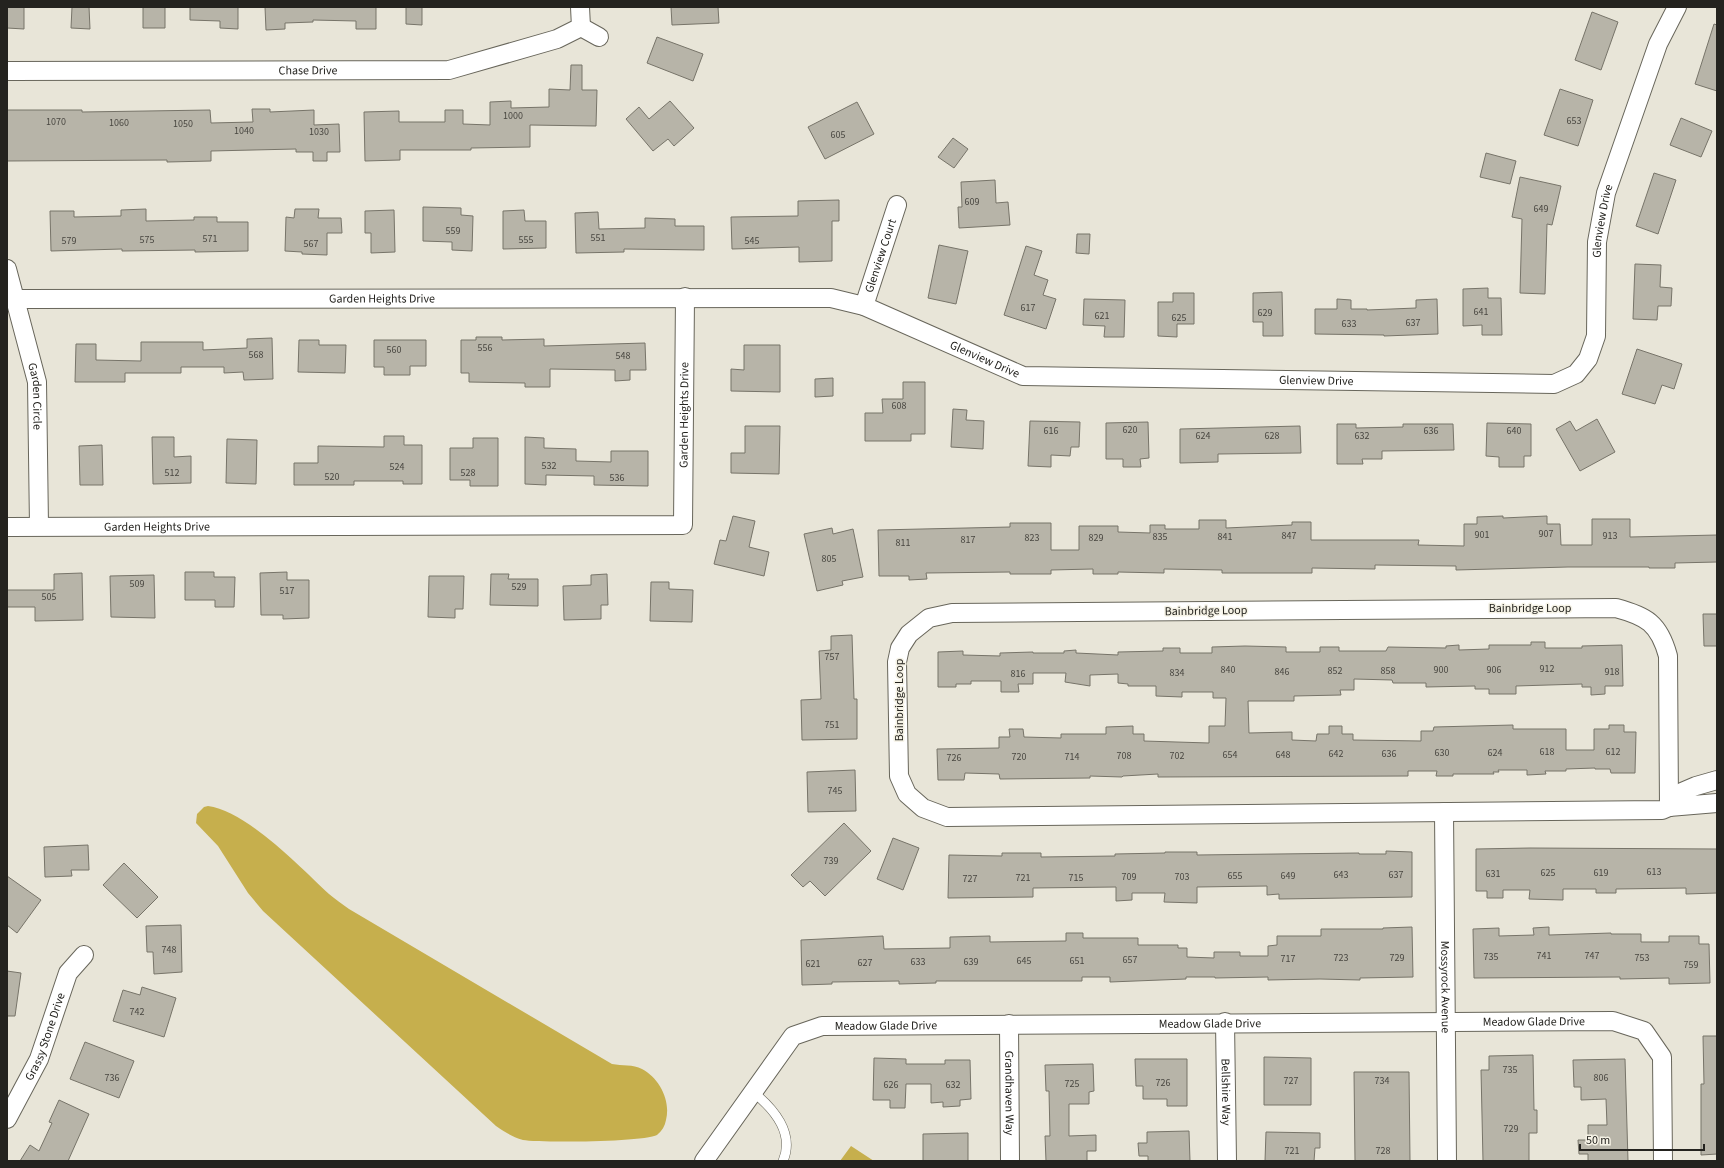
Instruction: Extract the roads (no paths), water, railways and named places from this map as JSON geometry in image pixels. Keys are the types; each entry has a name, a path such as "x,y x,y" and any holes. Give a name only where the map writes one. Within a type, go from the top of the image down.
{"street":[{"path":"580,7 581,28 599,37"},
{"name":"Glenview Drive","path":"685,297 831,298 864,306 1023,376 1554,384 1576,374 1588,359 1596,336 1597,242 1606,193 1658,44 1677,7"},
{"name":"Chase Drive","path":"7,71 449,70 557,39 581,28"},
{"name":"Glenview Court","path":"864,306 897,205"},
{"name":"Garden Circle","path":"7,269 37,382 39,526"},
{"name":"Garden Heights Drive","path":"7,527 683,525 685,297 16,299"},
{"name":"Bainbridge Loop","path":"1669,807 1668,656 1664,641 1657,630 1639,614 1616,608 952,613 929,618 909,634 900,648 897,662 899,776 907,794 923,808 947,817 1654,811 1669,807 1717,803"},
{"path":"1669,807 1682,792 1717,780"},
{"name":"Mossyrock Avenue","path":"1444,812 1448,1161"},
{"name":"Grassy Stone Drive","path":"7,1119 39,1059 68,973 84,955"},
{"name":"Meadow Glade Drive","path":"704,1161 793,1036 822,1026 1225,1022 1613,1021 1644,1031 1662,1057 1663,1161"},
{"name":"Bellshire Way","path":"1225,1022 1227,1161"},
{"name":"Grandhaven Way","path":"1009,1024 1010,1161"}],"lane":[{"path":"753,1092 771,1107 785,1131 786,1149 783,1161"}]}
